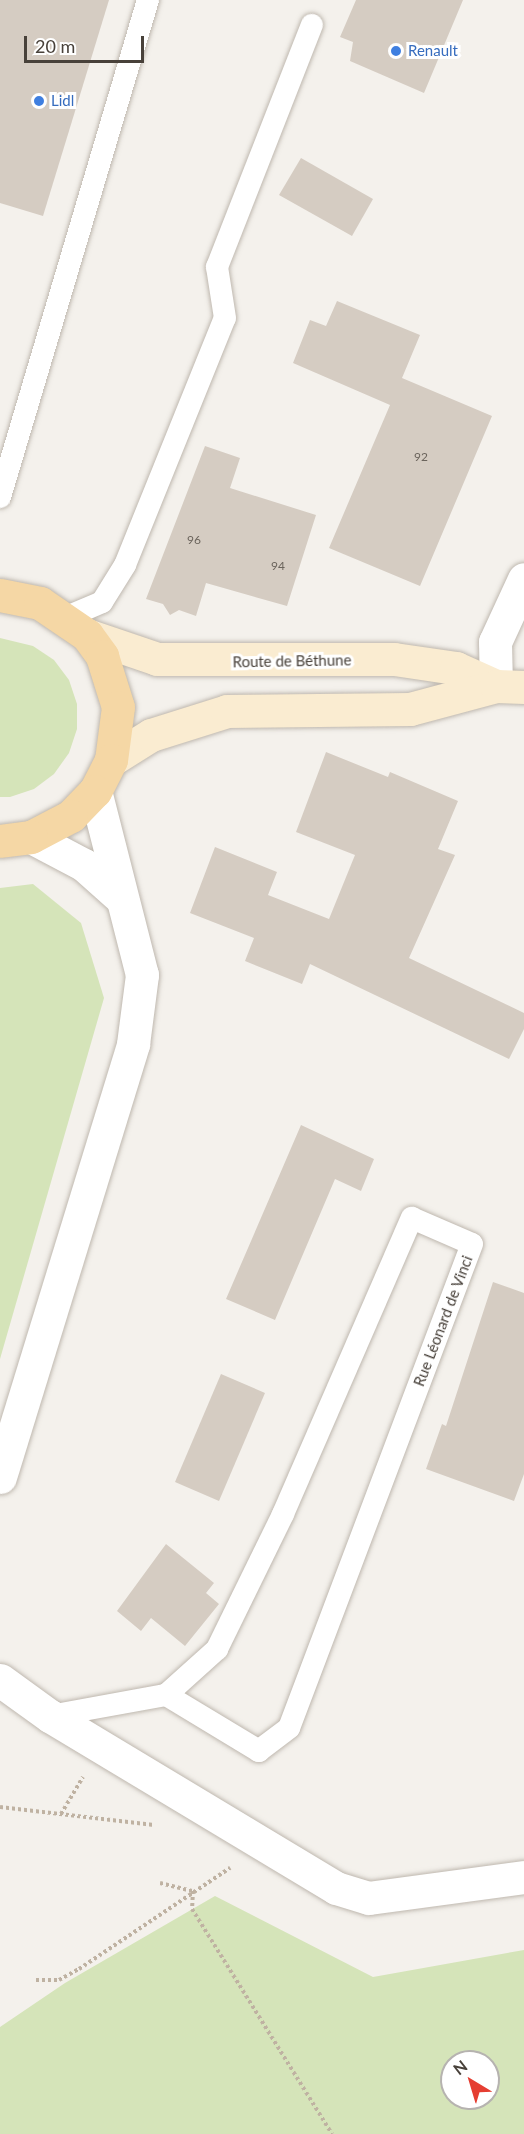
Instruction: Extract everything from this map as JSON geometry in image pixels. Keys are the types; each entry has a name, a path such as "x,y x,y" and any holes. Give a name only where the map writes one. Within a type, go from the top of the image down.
{"main road":[{"name":"Route de Béthune","path":"0,595 40,603 77,626 157,659 394,659 456,668 510,686"},
{"name":"Route de Béthune","path":"16,839 71,816 95,790 111,759 118,707 102,656 77,626"},
{"path":"111,759 151,735 227,711 410,708 510,686"}],"street":[{"path":"510,686 495,642 524,579"},
{"path":"0,1477 133,1044 142,975 95,790"},
{"path":"16,839 84,865 121,898"},
{"path":"0,1680 50,1716 336,1888 369,1898 524,1877"}],"lane":[{"path":"0,497 148,0"},
{"path":"77,626 102,602 125,565 225,318 217,267 312,25"},
{"name":"Rue Léonard de Vinci","path":"412,1218 472,1244 289,1728 259,1751 166,1695 217,1649 283,1514 412,1218"},
{"path":"50,1716 166,1695"}],"path":[{"path":"61,1814 85,1774"},
{"path":"0,1807 166,1826"},
{"path":"36,1980 59,1980 231,1868"},
{"path":"160,1883 193,1892"},
{"path":"193,1892 192,1909 332,2134"}],"green space":[{"path":"0,638 33,646 54,660 69,680 77,704 77,729 69,753 54,774 34,789 10,797 0,797"},
{"path":"33,884 81,923 104,998 0,1359 0,888"},
{"path":"215,1896 373,1977 524,1950 524,2134 0,2134 0,2027 65,1983"}],"building":[{"name":"Lidl","path":"0,0 109,0 43,216 0,203"},
{"name":"Renault","path":"356,0 463,0 424,93 350,61 353,42 340,37"},
{"path":"301,158 373,199 352,236 279,195"},
{"path":"337,301 420,335 402,378 492,416 420,586 329,548 390,405 293,363 310,320 326,326"},
{"path":"205,446 240,458 230,488 316,515 287,606 206,583 196,616 179,610 170,615 163,604 146,599"},
{"path":"326,752 388,777 390,772 458,801 438,849 455,855 409,958 524,1013 524,1029 509,1059 310,964 302,984 245,961 254,938 190,913 215,847 277,872 268,895 329,919 355,855 296,832"},
{"path":"301,1125 374,1159 361,1191 335,1179 275,1320 226,1299"},
{"path":"493,1282 524,1293 524,1474 514,1501 426,1469 442,1424 446,1426"},
{"path":"221,1374 265,1393 219,1501 175,1482"},
{"path":"166,1544 214,1583 206,1593 219,1604 185,1646 151,1618 141,1631 117,1611"}],"place":[{"name":"Renault","path":"396,51"},
{"name":"Lidl","path":"39,101"}]}
